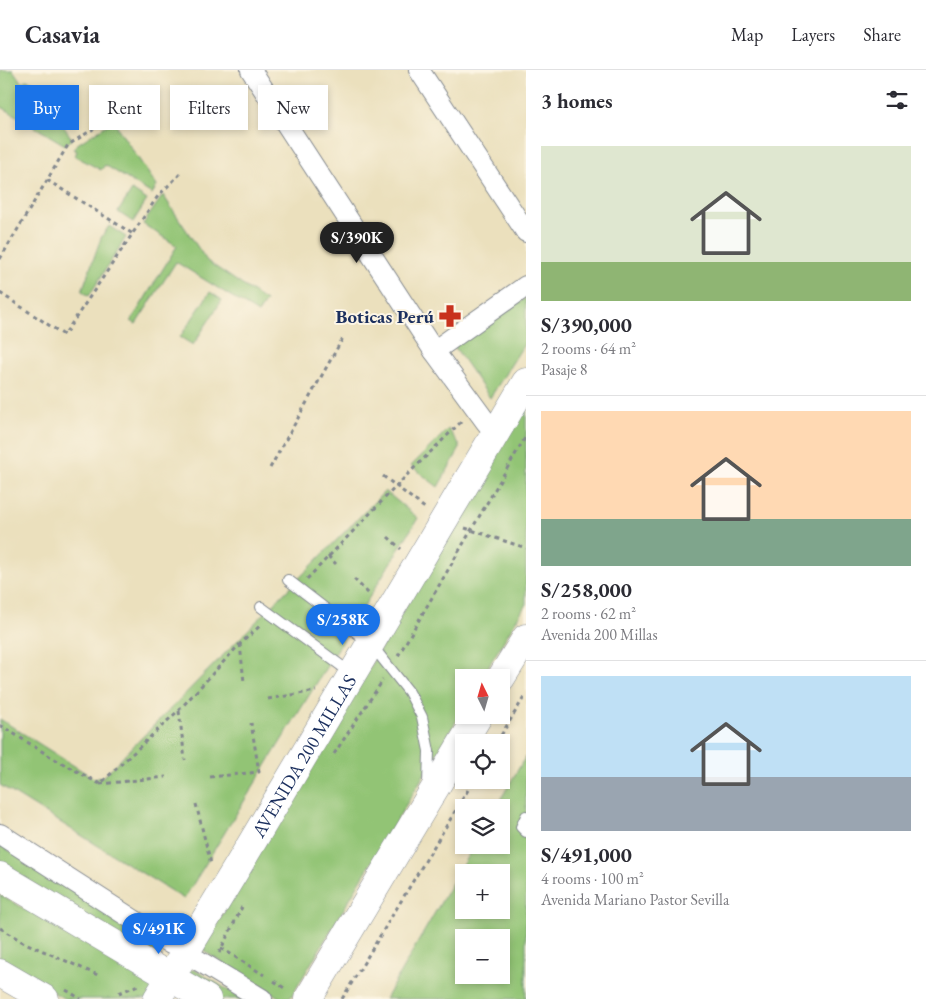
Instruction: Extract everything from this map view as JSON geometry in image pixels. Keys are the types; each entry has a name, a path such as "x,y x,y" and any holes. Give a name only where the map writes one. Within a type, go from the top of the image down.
{"main road":[{"name":"AVENIDA 200 MILLAS","path":"157,986 191,943 526,382"},
{"path":"507,669 526,638"},
{"path":"301,996 427,801 474,724"},
{"path":"0,876 157,986 207,999"},
{"path":"0,973 46,999"}],"street":[{"path":"251,70 434,351 496,434"},
{"path":"419,70 526,232"},
{"path":"434,351 526,286"},
{"path":"0,834 191,943 262,999"}],"lane":[{"path":"288,580 370,643 409,692 422,717 429,751 427,801"},
{"path":"261,607 352,674"},
{"path":"526,816 521,827 526,832"}],"path":[{"path":"0,259 68,145 92,130"},
{"path":"0,293 64,335 158,196 180,174"},
{"path":"47,180 133,234"},
{"path":"270,468 344,336"},
{"path":"298,588 396,486 476,408"},
{"path":"333,756 391,667 526,436"},
{"path":"383,476 444,521 526,548"},
{"path":"366,518 370,522"},
{"path":"388,537 405,553"},
{"path":"328,556 336,564"},
{"path":"354,579 377,601"},
{"path":"100,784 179,710 240,644 271,614"},
{"path":"240,644 244,682"},
{"path":"268,700 324,689"},
{"path":"501,734 526,694"},
{"path":"179,710 185,760"},
{"path":"210,777 259,772 250,723"},
{"path":"0,724 50,758 100,784 166,777"},
{"path":"342,999 469,789"},
{"path":"196,804 212,867"},
{"path":"216,959 244,903"},
{"path":"0,928 23,942 100,976"},
{"path":"191,943 301,996"},
{"path":"120,993 157,986"}],"green space":[{"path":"0,70 13,70 22,83 26,80 34,82 36,85 15,85 15,115 0,106"},
{"path":"40,130 66,130 72,139 65,145"},
{"path":"99,130 119,130 157,186 152,194 105,165 101,170 75,156 77,151 73,149"},
{"path":"132,190 147,200 133,222 118,212"},
{"path":"163,195 207,261 266,301 258,313 176,262 136,324 131,321 177,246 143,224"},
{"path":"109,226 126,237 89,296 82,291 101,238"},
{"path":"210,292 222,300 193,345 180,337"},
{"path":"526,298 526,341 490,398 454,346"},
{"path":"526,404 526,604 487,669 455,669 455,723 291,997 282,999 205,952 204,945"},
{"path":"448,429 459,444 459,450 438,487 411,466"},
{"path":"385,491 418,518 184,899 0,785 0,719 95,779 104,776"},
{"path":"526,756 526,999 385,999 455,878 455,919 510,919 510,864 463,864 469,854 510,854 510,799 501,799 507,789 510,789 510,783"},
{"path":"0,845 163,947 153,961 0,871"},
{"path":"0,895 159,984 149,999 65,999 0,961"},
{"path":"195,970 243,999 219,999 187,972"}],"place":[{"name":"Boticas Perú","path":"450,316"}]}
